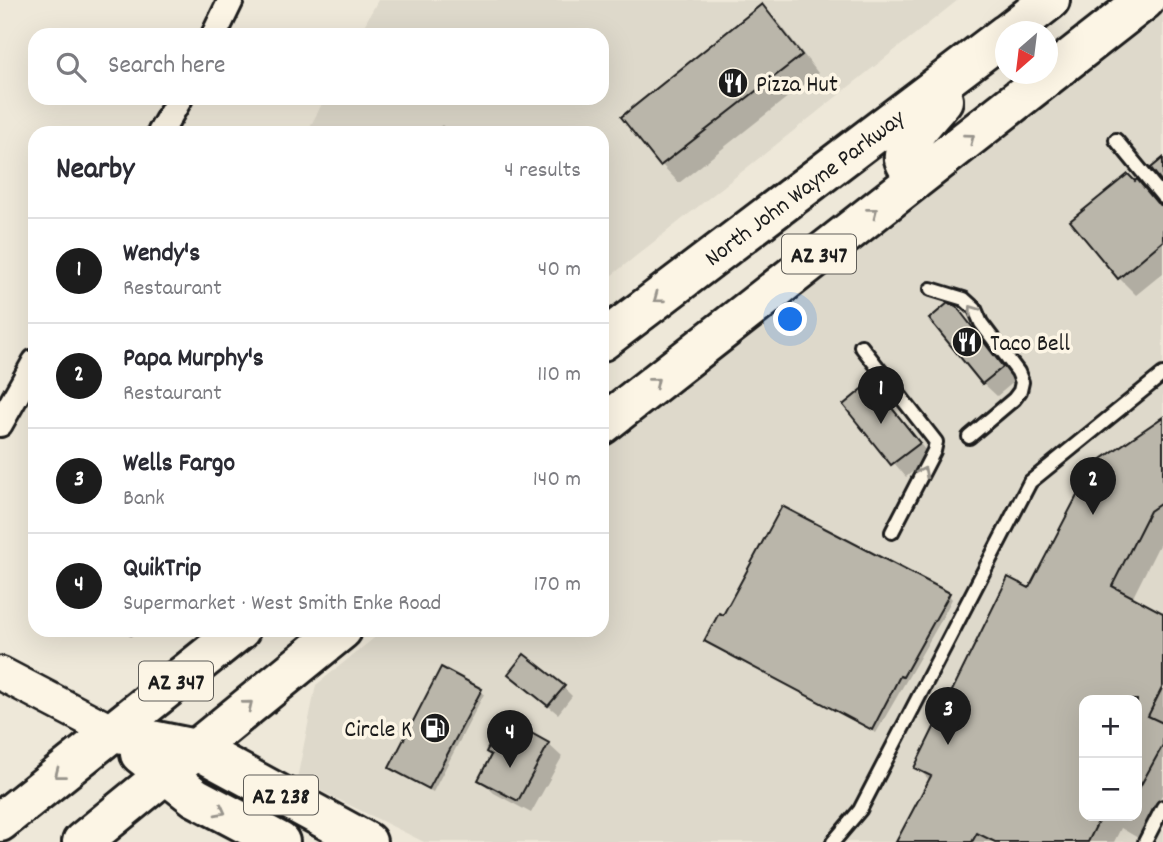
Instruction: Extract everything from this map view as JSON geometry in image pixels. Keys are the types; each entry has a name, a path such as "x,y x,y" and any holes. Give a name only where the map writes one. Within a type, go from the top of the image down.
{"main road":[{"name":"North John Wayne Parkway","path":"1023,21 1050,0"},
{"name":"AZ 347","path":"609,419 1145,0"},
{"name":"North John Wayne Parkway","path":"609,336 995,43"},
{"path":"915,178 904,159 907,145 995,45"},
{"name":"AZ 347","path":"0,822 231,637"},
{"name":"AZ 347","path":"82,842 333,637"},
{"name":"AZ 238","path":"113,732 196,749 367,842"},
{"name":"AZ 238","path":"113,732 195,797 280,842"}],"street":[{"path":"218,28 231,1"},
{"path":"164,126 176,105"},
{"path":"0,424 28,374"},
{"path":"0,673 113,732"}],"lane":[{"path":"1116,140 1163,197"},
{"path":"931,289 964,299 975,309 981,323 1018,372 1022,382 1014,399 969,437"},
{"path":"861,346 936,442 934,451 892,532"},
{"path":"833,842 860,810 1030,482 1163,374"},
{"path":"1145,842 1163,807"}],"shaded area":[{"path":"378,0 958,0 609,277 609,126 311,126 321,105 609,105 609,28 363,28"},
{"path":"1156,0 1163,0 1163,842 424,842 297,779 316,685 375,637 609,637 609,446 1053,84 1058,84 1058,80"}],"building":[{"path":"762,4 802,55 660,166 621,117"},
{"path":"1163,158 1163,183 1151,168"},
{"path":"1128,174 1135,181 1137,179 1157,203 1163,206 1163,241 1118,279 1070,221"},
{"name":"Taco Bell","path":"948,303 956,306 1003,367 982,384 929,319"},
{"path":"871,382 920,443 891,465 843,405"},
{"path":"1163,417 1163,502 1150,511 1112,586 1163,613 1163,686 1148,716 1163,723 1163,745 1142,783 1142,695 1079,695 1079,821 1098,821 1088,842 995,842 977,833 972,842 896,842 931,776 914,768 1008,577 1029,588 1093,465"},
{"path":"782,506 950,593 903,677 900,676 872,730 704,641 719,613 723,615"},
{"path":"524,654 565,686 548,706 508,674"},
{"name":"Circle K","path":"441,667 482,689 429,789 389,768"},
{"path":"515,724 549,743 518,801 478,780 491,755 486,752 496,732 508,738"}],"place":[{"name":"Pizza Hut","path":"733,83"},
{"name":"Taco Bell","path":"967,342"},
{"name":"Wendy's","path":"881,424"},
{"name":"Papa Murphy's","path":"1093,515"},
{"name":"Circle K","path":"435,728"},
{"name":"Wells Fargo","path":"948,745"},
{"name":"QuikTrip","path":"510,768"}]}
